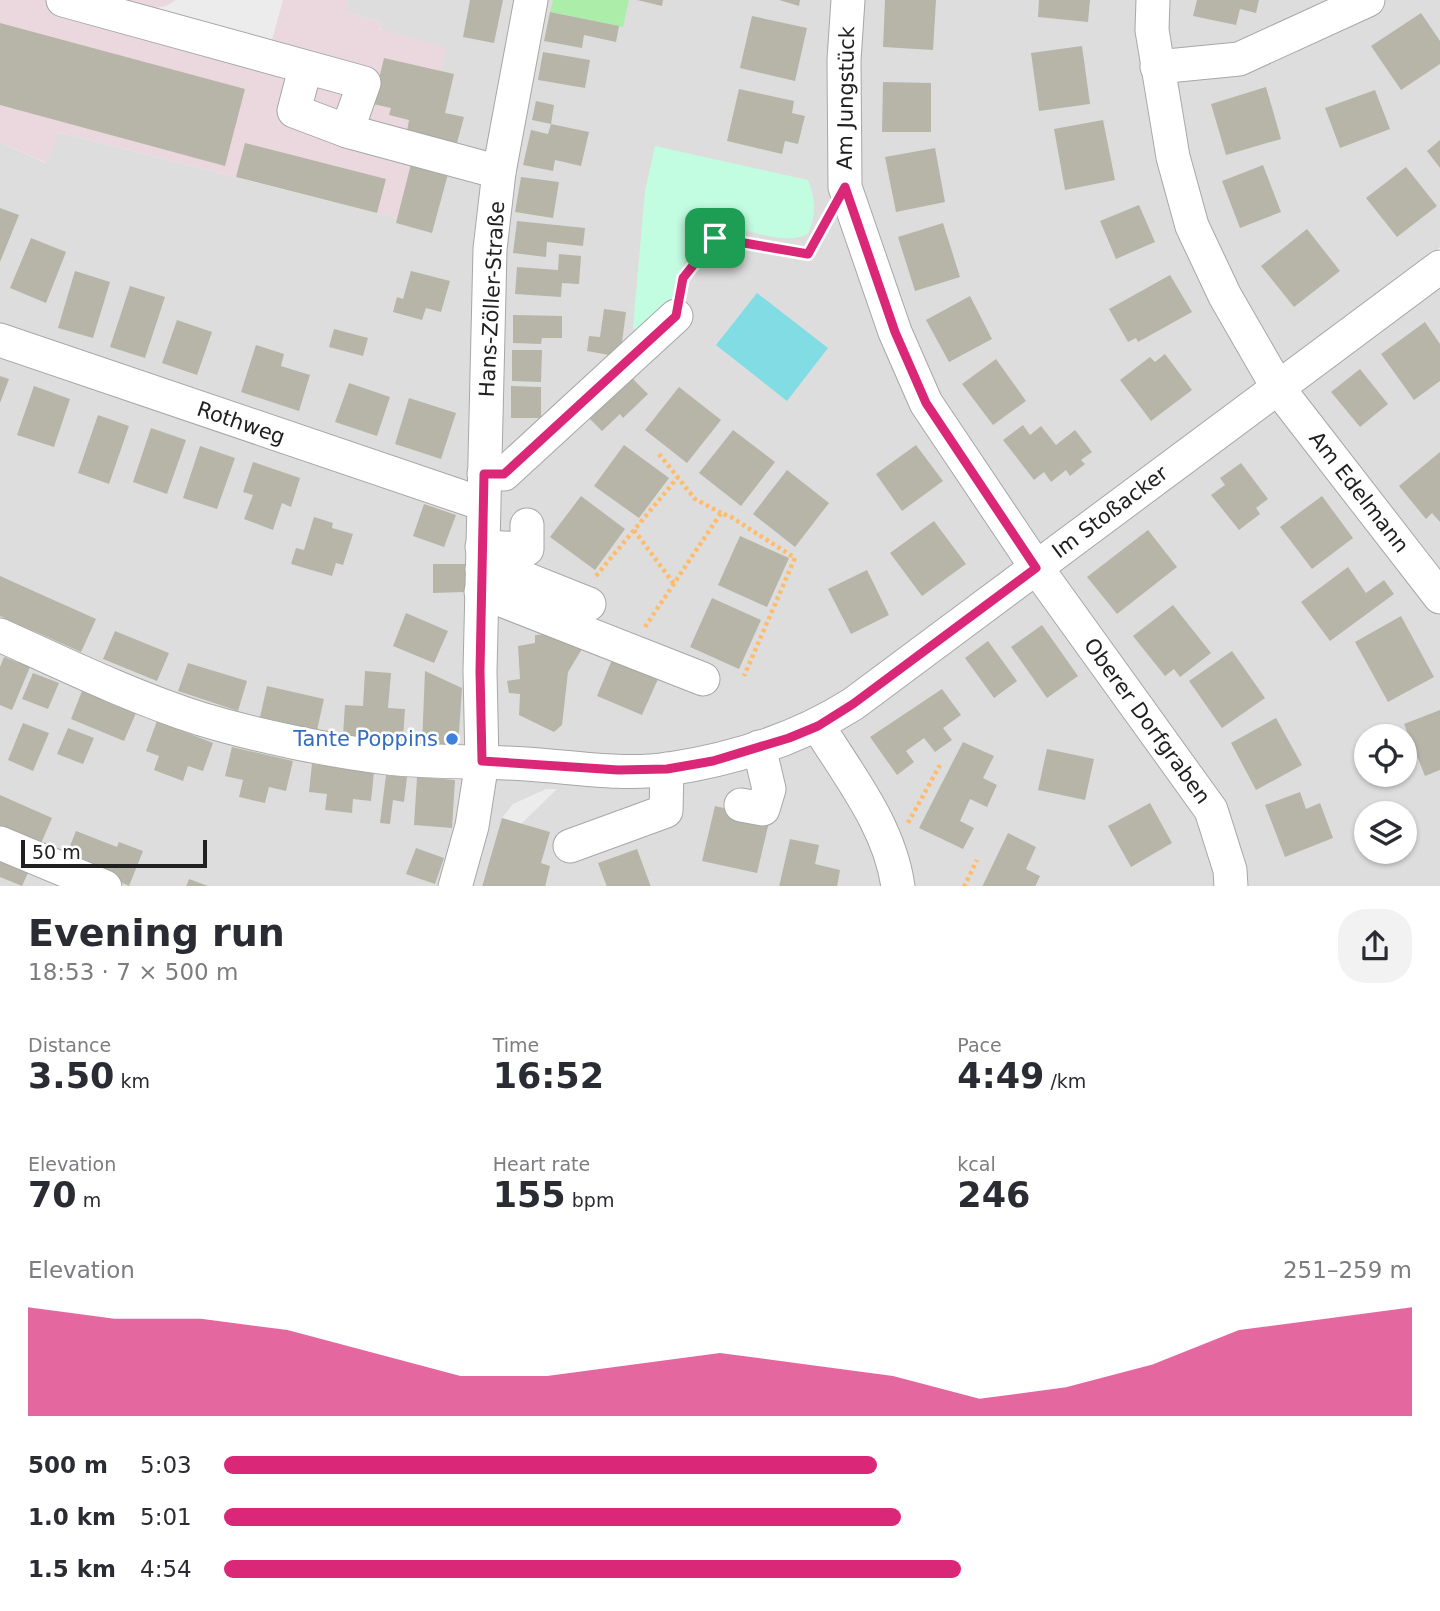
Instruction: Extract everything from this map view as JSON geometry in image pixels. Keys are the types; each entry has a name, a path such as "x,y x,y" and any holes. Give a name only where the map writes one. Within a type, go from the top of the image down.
{"street":[{"path":"63,0 133,9 305,69 364,83 347,131"},
{"name":"Hans-Zöller-Straße","path":"455,886 472,825 482,761 482,570 490,248 499,172 531,0"},
{"name":"Am Jungstück","path":"848,0 844,60 845,187 895,332 926,403 1036,568"},
{"name":"Am Edelmann","path":"1153,0 1152,30 1173,157 1192,226 1225,296 1278,388 1440,597"},
{"path":"1157,67 1239,59 1368,0"},
{"path":"305,69 294,111 347,131 499,172"},
{"name":"Im Stoßacker","path":"0,635 80,672 201,718 265,734 388,758 618,770 667,769 759,747 818,726 853,704 1278,388 1436,278"},
{"path":"484,489 504,474 676,316"},
{"name":"Rothweg","path":"0,340 484,489"},
{"path":"482,570 527,549 527,525"},
{"name":"Oberer Dorfgraben","path":"1036,568 1211,810 1230,870 1231,886"},
{"path":"482,570 501,569 592,591"},
{"path":"482,570 703,679"},
{"path":"818,726 875,818 891,855 898,886"},
{"path":"741,805 763,809 769,789 759,747"},
{"path":"570,846 666,811 667,769"},
{"path":"0,842 103,886"}],"path":[{"path":"676,316 683,278 715,238 808,254 845,187"},
{"path":"659,454 695,499 795,558 744,676"},
{"path":"592,591 634,530 678,477"},
{"path":"634,623 643,630 721,513"},
{"path":"634,530 674,584"},
{"path":"891,855 940,765"},
{"path":"964,886 977,860"}],"shaded area":[{"path":"0,0 348,0 346,12 382,22 380,29 447,48 441,71 384,58 373,103 391,108 389,115 409,120 407,131 457,143 448,174 397,218 58,132 47,163 0,142"},
{"path":"176,0 283,0 269,51 142,11 166,6"},
{"path":"348,0 1440,0 1440,247 1424,262 1440,281 1440,886 0,886 0,142 46,163 58,132 397,218 407,131 373,104 384,58 441,71 380,28 382,22 345,12"},
{"path":"757,293 828,348 787,401 716,345"},
{"path":"546,789 557,789 521,824 502,818 513,804"}],"green space":[{"path":"553,0 629,0 623,27 550,12"},
{"path":"655,146 808,180 814,201 814,214 808,234 795,238 727,228 703,233 690,247 674,301 639,335 633,327 645,191"}],"building":[{"path":"470,0 503,0 494,43 463,37"},
{"path":"637,0 663,0 662,6"},
{"path":"779,0 800,0 799,6"},
{"path":"885,0 936,0 933,50 883,47"},
{"path":"1039,0 1090,0 1088,22 1038,17"},
{"path":"1197,0 1259,0 1256,13 1240,9 1236,25 1193,16"},
{"path":"550,12 619,26 616,42 584,35 582,48 544,41"},
{"path":"1421,13 1440,41 1440,64 1401,90 1371,46"},
{"path":"752,16 807,28 795,81 740,68"},
{"path":"0,23 245,89 225,166 0,105"},
{"path":"1082,46 1090,104 1039,111 1031,53"},
{"path":"543,52 590,60 585,88 538,80"},
{"path":"384,58 454,74 445,113 464,117 457,143 407,131 409,120 389,115 391,108 373,104"},
{"path":"883,82 931,83 931,132 882,132"},
{"path":"1266,87 1281,139 1226,155 1211,104"},
{"path":"739,89 794,101 792,113 805,116 798,144 785,141 782,154 727,141"},
{"path":"1375,90 1390,129 1340,148 1325,108"},
{"path":"536,101 554,105 551,124 532,120"},
{"path":"1103,120 1115,180 1065,190 1054,129"},
{"path":"551,124 589,132 581,166 555,160 553,171 523,165 531,130 548,134"},
{"path":"1440,140 1440,168 1427,151"},
{"path":"245,143 386,179 377,213 236,177"},
{"path":"935,148 945,202 896,212 885,157"},
{"path":"411,164 448,174 432,233 396,223"},
{"path":"1263,165 1281,212 1240,228 1222,181"},
{"path":"1406,167 1437,206 1397,237 1366,198"},
{"path":"521,177 559,182 553,218 515,212"},
{"path":"1139,205 1155,242 1116,259 1100,221"},
{"path":"0,208 19,215 0,262"},
{"path":"517,221 585,228 583,246 547,242 546,257 513,253"},
{"path":"943,223 960,277 915,291 898,237"},
{"path":"1307,229 1340,271 1294,307 1261,266"},
{"path":"31,238 66,252 46,303 10,288"},
{"path":"559,254 581,256 579,284 562,283 561,297 515,294 517,267 558,270"},
{"path":"75,271 110,282 93,338 58,328"},
{"path":"411,271 450,281 441,312 426,308 422,320 393,312 397,297 403,299"},
{"path":"1170,275 1192,312 1138,342 1136,338 1128,342 1109,309"},
{"path":"130,286 165,297 145,358 110,347"},
{"path":"970,296 992,339 949,362 926,320"},
{"path":"604,309 626,312 620,357 587,351 589,336 600,337"},
{"path":"513,315 562,316 562,338 542,338 541,344 513,343"},
{"path":"177,320 212,332 197,375 162,363"},
{"path":"1425,322 1440,344 1440,381 1414,400 1381,354"},
{"path":"334,329 368,338 363,356 329,347"},
{"path":"256,345 284,354 281,366 310,375 299,411 241,392"},
{"path":"512,350 542,350 541,382 512,381"},
{"path":"1165,354 1192,390 1151,421 1120,380 1150,357 1155,362"},
{"path":"996,359 1026,401 993,425 962,384"},
{"path":"1360,369 1388,404 1360,427 1331,392"},
{"path":"0,376 9,379 0,403"},
{"path":"630,376 648,394 623,418 620,414 602,431 588,417"},
{"path":"349,383 390,397 377,436 335,422"},
{"path":"34,386 70,399 54,447 17,435"},
{"path":"511,386 541,387 541,418 511,418"},
{"path":"679,387 721,420 687,463 645,430"},
{"path":"409,398 456,413 441,459 395,444"},
{"path":"98,415 129,426 109,484 78,473"},
{"path":"1023,425 1030,435 1041,426 1056,445 1075,430 1092,452 1081,460 1085,464 1070,476 1066,470 1051,482 1044,472 1034,480 1003,440"},
{"path":"151,428 186,440 167,494 133,482"},
{"path":"733,430 775,462 741,506 699,473"},
{"path":"624,445 669,478 639,518 594,486"},
{"path":"916,445 943,481 902,511 876,474"},
{"path":"200,446 235,458 217,509 183,498"},
{"path":"1440,452 1440,522 1432,513 1426,519 1399,486"},
{"path":"253,462 300,478 291,507 282,503 273,530 244,519 253,495 243,492"},
{"path":"1241,463 1268,499 1256,508 1260,514 1239,530 1211,495 1225,485 1220,478"},
{"path":"787,470 829,503 795,547 753,514"},
{"path":"581,496 625,529 595,570 550,537"},
{"path":"1322,496 1353,538 1312,569 1280,527"},
{"path":"424,504 456,515 444,547 413,536"},
{"path":"314,517 333,523 332,528 353,534 343,565 336,563 332,576 291,564 296,548 304,550"},
{"path":"934,521 966,564 922,596 890,553"},
{"path":"1148,530 1177,567 1117,614 1087,577"},
{"path":"740,536 789,558 767,607 718,585"},
{"path":"433,564 465,564 465,592 433,593"},
{"path":"1348,567 1366,593 1384,580 1394,594 1330,641 1301,602"},
{"path":"867,570 889,615 851,634 828,589"},
{"path":"0,576 96,619 81,652 0,616"},
{"path":"712,598 761,620 739,669 690,647"},
{"path":"1173,605 1211,653 1180,677 1174,669 1165,676 1133,636"},
{"path":"406,613 448,631 434,663 393,646"},
{"path":"1401,616 1434,677 1388,702 1355,642"},
{"path":"1042,625 1078,676 1047,698 1011,647"},
{"path":"115,631 169,653 157,681 103,659"},
{"path":"551,634 582,649 568,672 562,725 554,732 519,715 520,694 509,693 507,681 520,679 518,646 535,643 535,635"},
{"path":"988,641 1017,681 994,698 965,658"},
{"path":"616,650 662,670 642,715 597,696"},
{"path":"1232,651 1265,698 1222,728 1189,681"},
{"path":"4,657 30,667 12,710 0,705 0,667"},
{"path":"188,663 247,681 238,711 178,691"},
{"path":"365,671 391,673 388,708 405,709 403,739 343,735 345,705 363,706"},
{"path":"425,671 462,688 458,746 422,744"},
{"path":"33,673 59,683 48,709 22,699"},
{"path":"267,686 324,699 317,730 260,717"},
{"path":"942,689 961,715 943,728 952,740 935,752 924,738 906,751 914,762 897,775 870,737"},
{"path":"82,691 136,713 124,741 71,719"},
{"path":"1440,710 1440,770 1425,776 1417,756 1417,724 1404,724"},
{"path":"1276,718 1302,765 1256,790 1231,743"},
{"path":"157,721 213,743 203,771 188,766 183,781 154,770 159,756 146,751"},
{"path":"23,723 49,733 33,771 8,760"},
{"path":"68,728 94,738 83,764 57,754"},
{"path":"963,742 994,756 983,778 997,785 987,807 970,799 960,821 974,828 963,849 919,828"},
{"path":"232,747 293,761 286,791 269,787 265,803 239,797 243,780 225,776"},
{"path":"1047,749 1094,759 1085,800 1038,790"},
{"path":"312,764 374,772 371,801 353,799 352,813 325,810 327,794 309,792"},
{"path":"386,775 407,777 404,802 393,800 390,824 380,823"},
{"path":"417,777 455,780 452,828 414,825"},
{"path":"1300,792 1306,809 1320,803 1333,838 1285,857 1265,805"},
{"path":"0,795 52,818 39,848 0,831"},
{"path":"1150,803 1172,843 1131,867 1108,826"},
{"path":"715,806 770,818 757,873 702,861"},
{"path":"502,818 550,832 541,863 550,866 545,886 482,886"},
{"path":"76,831 117,847 119,842 143,851 129,886 66,856"},
{"path":"1008,833 1036,847 1026,869 1040,876 1035,886 982,886"},
{"path":"790,839 819,845 815,864 840,870 837,886 779,886"},
{"path":"416,848 444,858 435,884 406,874"},
{"path":"0,849 32,864 22,886 0,877"},
{"path":"637,849 651,886 607,886 598,863"},
{"path":"189,879 208,886 186,886"}],"place":[{"name":"Tante Poppins","path":"452,739"}],"route":[{"path":"845,187 895,332 926,403 1036,568 853,704 818,726 789,738 713,761 667,769 618,770 482,761 480,671 484,474 504,474 676,316 683,278 715,238 808,254 845,187"}]}
